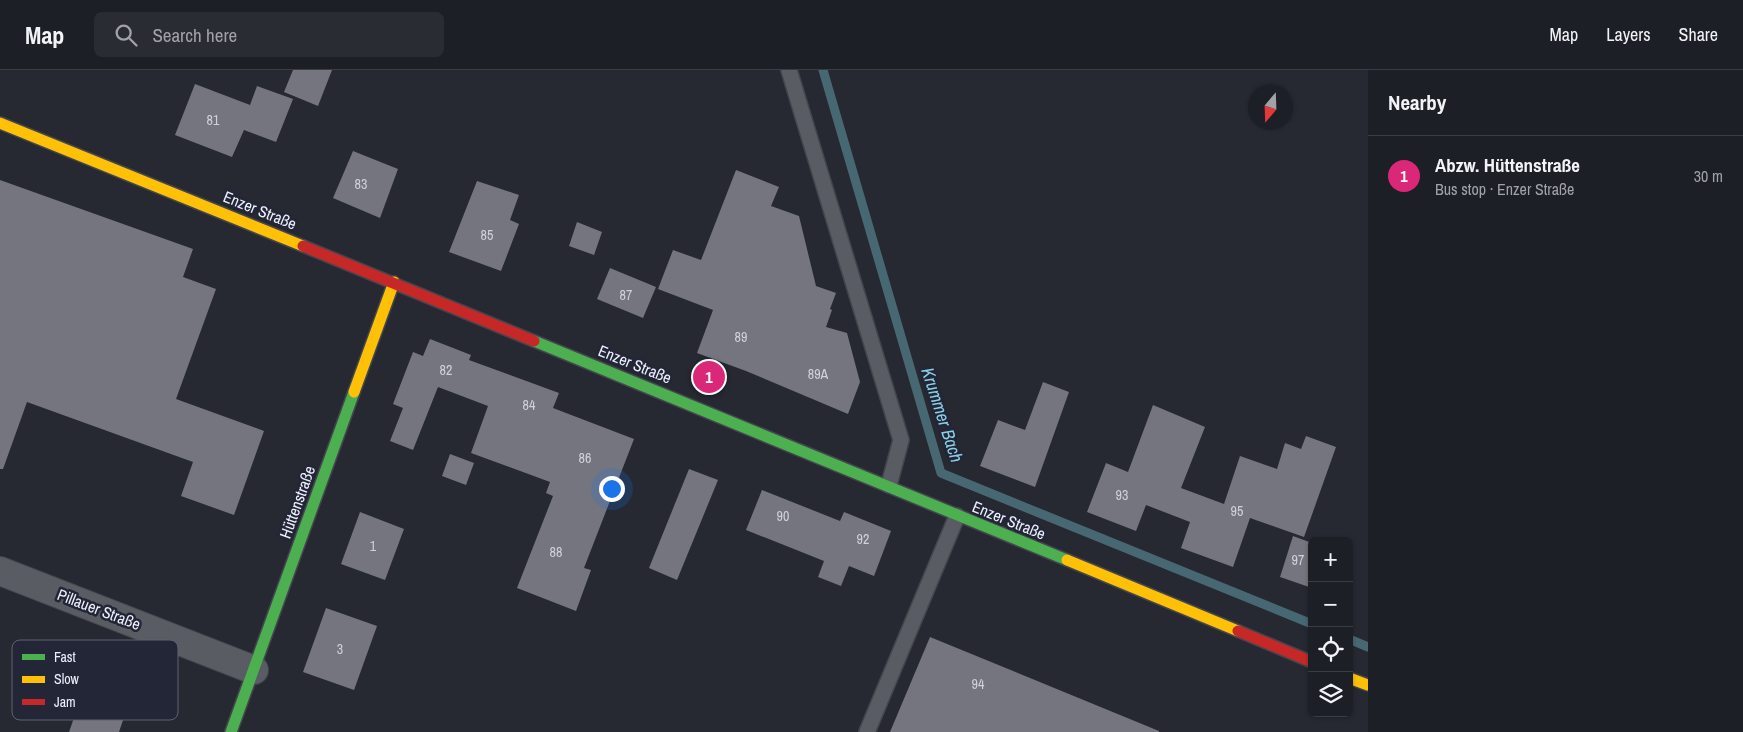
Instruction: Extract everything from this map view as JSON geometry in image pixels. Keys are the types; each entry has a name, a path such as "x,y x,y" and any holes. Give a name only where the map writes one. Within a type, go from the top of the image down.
{"main road":[{"name":"Enzer Straße","path":"0,123 889,485 956,516 1308,660"},
{"name":"Hüttenstraße","path":"231,732 394,282"},
{"path":"1353,679 1368,685"}],"street":[{"name":"Pillauer Straße","path":"0,571 177,640"},
{"name":"Pillauer Straße","path":"178,640 254,670"}],"lane":[{"path":"789,70 901,440 889,485"},
{"path":"867,732 956,516"}],"building":[{"path":"293,70 332,70 318,106 284,92"},
{"path":"195,84 250,105 257,86 293,99 276,142 244,130 232,157 175,135"},
{"path":"353,151 398,169 380,218 333,198"},
{"path":"736,170 779,187 771,206 799,216 816,286 836,293 826,327 847,333 860,382 848,414 746,371 697,353 713,310 658,289 673,250 701,260"},
{"path":"0,180 193,249 183,277 216,289 176,399 264,431 234,515 181,496 193,462 27,402 3,469 0,469"},
{"path":"477,181 519,195 510,220 519,224 501,271 449,252"},
{"path":"577,222 602,232 594,255 569,246"},
{"path":"610,268 656,287 643,318 597,299"},
{"path":"430,339 471,355 469,360 559,393 553,408 634,439 584,568 591,570 576,611 517,588 553,496 546,493 550,482 471,453 488,406 438,387 413,450 390,441 403,408 393,404 413,352 423,356"},
{"path":"1043,382 1069,392 1035,487 980,466 998,420 1025,430"},
{"path":"1153,405 1205,427 1181,488 1224,504 1240,456 1277,469 1285,443 1301,449 1306,436 1336,447 1304,537 1250,518 1233,567 1181,548 1190,522 1146,505 1136,531 1087,512 1106,463 1128,472"},
{"path":"450,454 474,463 466,485 442,476"},
{"path":"689,469 718,480 677,580 649,568"},
{"path":"762,490 840,521 844,512 891,531 874,576 849,566 841,586 818,577 824,561 746,530"},
{"path":"360,512 404,529 385,580 341,564"},
{"path":"1293,536 1308,542 1308,587 1280,577"},
{"path":"326,608 377,626 354,690 303,672"},
{"path":"930,637 1159,731 1159,732 890,732"},
{"path":"73,720 123,720 119,732 69,732"}],"waterway":[{"name":"Krummer Bach","path":"823,70 941,473 1308,622"},
{"name":"Krummer Bach","path":"1353,641 1368,647"}],"traffic: fast":[{"path":"534,341 1067,560"},
{"path":"231,732 354,392"}],"traffic: slow":[{"path":"0,123 303,246"},
{"path":"354,392 394,282"},
{"path":"1067,560 1238,631"},
{"path":"1353,679 1368,685"}],"traffic: jam":[{"path":"303,246 534,341"},
{"path":"1238,631 1308,660"}],"place":[{"name":"Abzw. Hüttenstraße","path":"709,377"}]}
